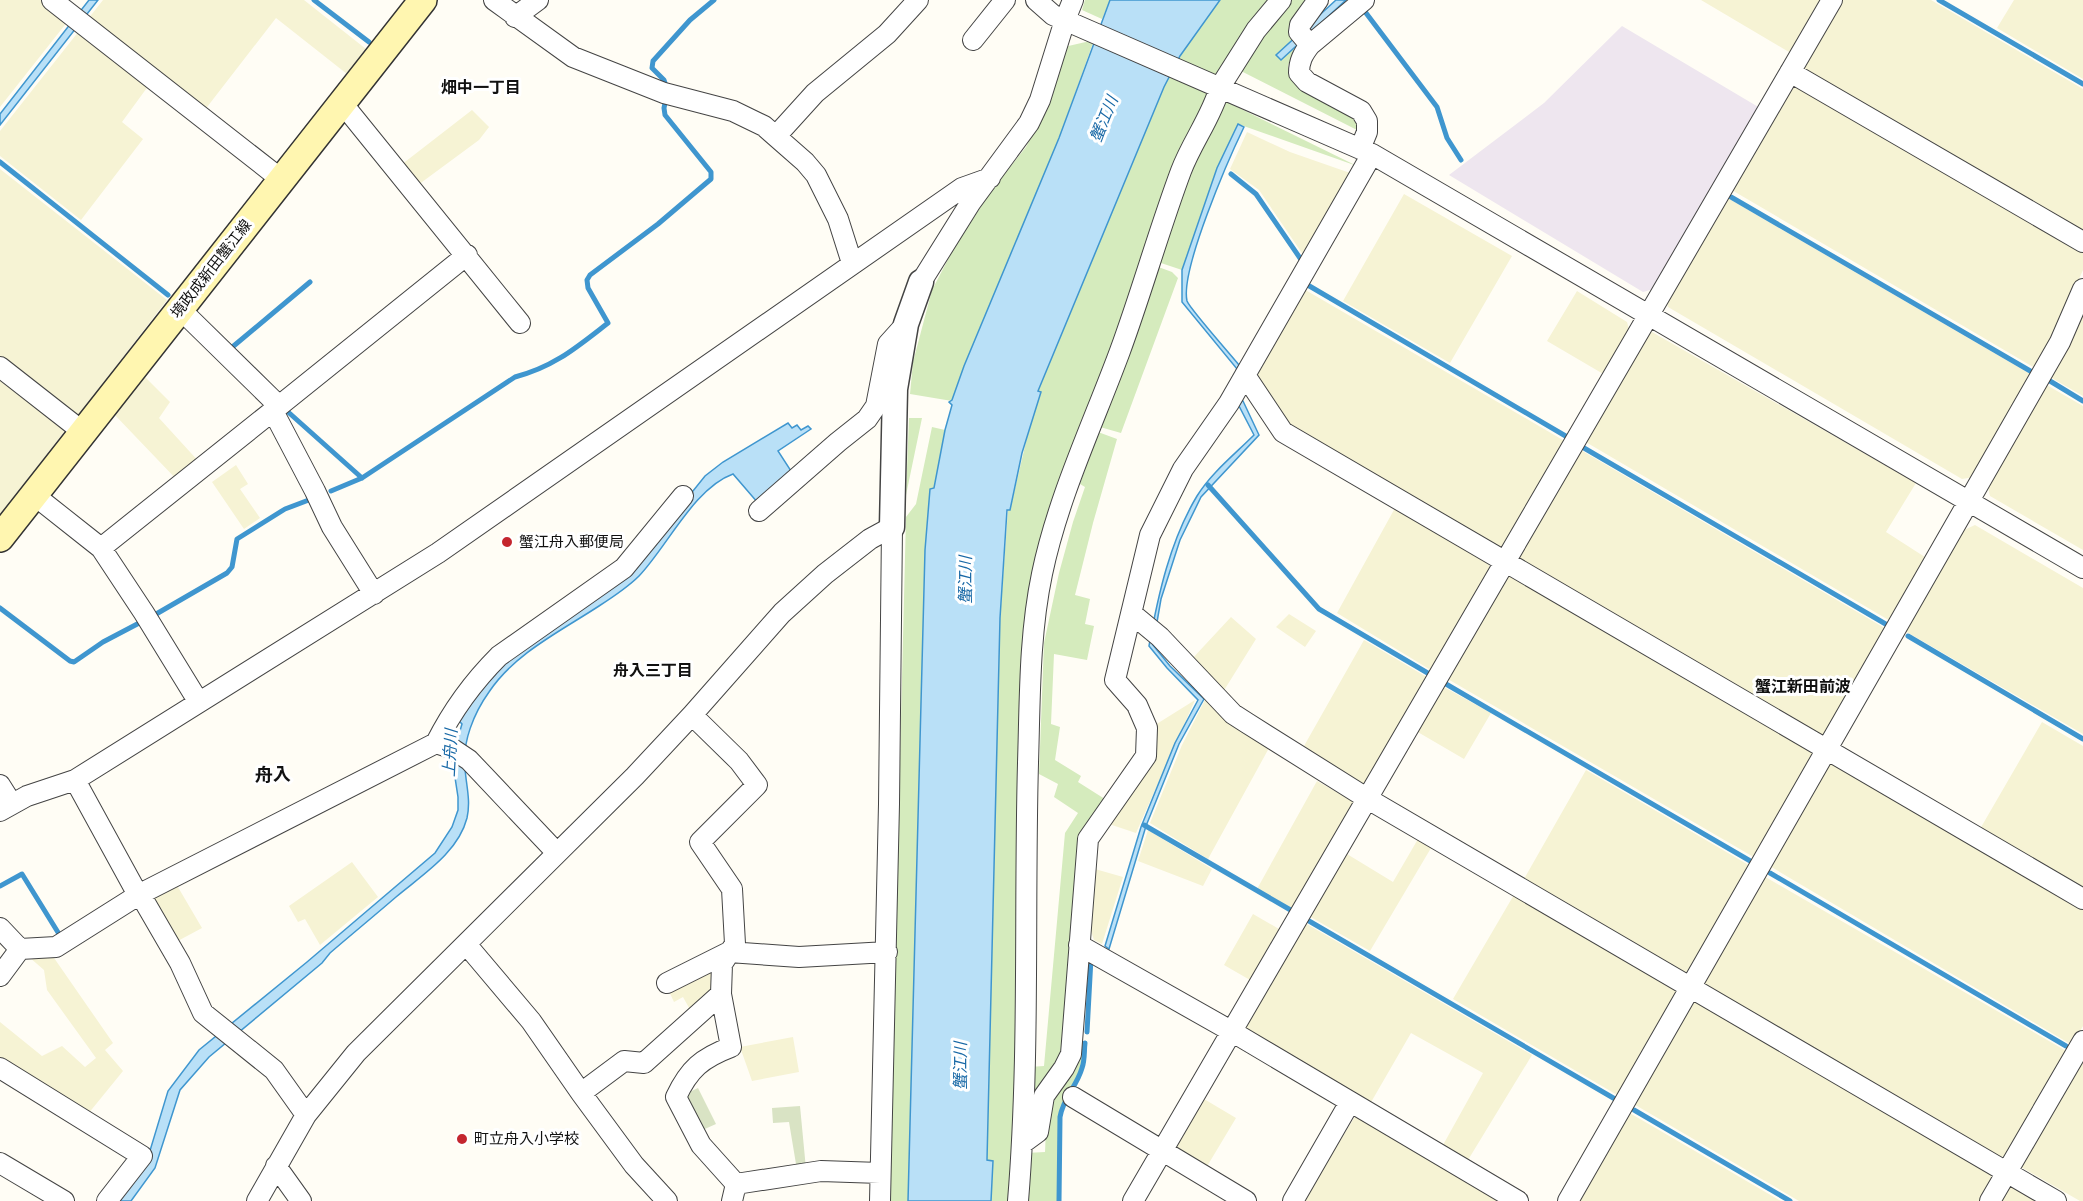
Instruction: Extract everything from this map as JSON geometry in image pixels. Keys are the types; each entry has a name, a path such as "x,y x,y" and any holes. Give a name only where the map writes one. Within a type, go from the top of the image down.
{"main road":[{"name":"境政成新田蟹江線","path":"0,538 423,0"}],"street":[{"path":"52,0 282,180"},
{"path":"494,0 573,57 668,94 733,111 764,126 805,162 816,175 838,219 852,263"},
{"path":"515,17 538,0"},
{"path":"776,136 815,93 888,34 918,0"},
{"path":"973,40 1005,0"},
{"path":"1036,0 1053,15 1366,152 2083,568"},
{"path":"880,1201 887,952 895,389 906,324 921,282 971,202 1029,123 1071,23 1074,0"},
{"path":"1018,1201 1023,1143 1027,795 1032,630 1042,573 1055,520 1122,347 1149,261 1182,170 1217,98 1217,86 1256,30 1281,0"},
{"path":"1023,1143 1038,1132 1044,1096 1071,1054 1088,839 1146,756 1147,728 1137,705 1115,680 1150,535 1183,470 1229,403 1245,375 1366,152 1367,121 1361,111 1307,82 1299,73 1305,39 1299,25 1318,0"},
{"path":"1305,39 1364,0"},
{"path":"1133,1201 1832,0"},
{"path":"1790,72 2083,242"},
{"path":"342,103 520,323"},
{"path":"0,785 6,808 27,796 75,780 438,553 962,188 990,178"},
{"path":"101,548 467,255"},
{"path":"1568,1201 2060,342 2083,289"},
{"path":"180,309 276,409 332,527 374,594"},
{"path":"759,511 867,419 876,406 888,344 906,324"},
{"path":"0,367 83,432"},
{"path":"1245,375 1283,432 2083,898"},
{"path":"34,495 101,548 198,701"},
{"path":"443,745 446,722 482,673 499,656 624,568 683,496"},
{"path":"257,1201 306,1115 356,1053 692,715 782,613 825,574 870,539 892,527"},
{"path":"1131,613 1153,632 1233,714 1368,799 2056,1201"},
{"path":"692,715 739,761 757,784 700,842 732,889 735,944 722,964 721,994 731,1047 714,1053 699,1064 686,1077 676,1097 701,1145 734,1192 821,1171 880,1173"},
{"path":"443,745 469,760 557,853"},
{"path":"0,928 20,949 56,947 139,894 443,745"},
{"path":"75,780 180,963 203,1012 274,1070 306,1115"},
{"path":"466,944 531,1021 580,1093 634,1165 668,1201"},
{"path":"1079,945 1231,1031 1518,1201"},
{"path":"0,976 20,949"},
{"path":"667,983 729,952 799,957 887,952"},
{"path":"580,1093 624,1060 644,1063 721,994"},
{"path":"1990,1201 2083,1041"},
{"path":"0,1068 142,1156 107,1201"},
{"path":"1073,1097 1246,1201"},
{"path":"1293,1201 1350,1102"},
{"path":"0,1163 64,1201"},
{"path":"276,1166 301,1201"}],"shaded area":[{"path":"0,0 41,0 68,21 0,107"},
{"path":"103,0 304,0 366,49 347,74 276,18 204,111 88,19"},
{"path":"1701,0 1826,0 1794,55"},
{"path":"1840,0 1931,0 2083,89 2083,233 1803,69 1802,65"},
{"path":"2014,0 2083,0 2083,79 1997,28"},
{"path":"1622,26 1760,108 1657,288 1643,292 1449,175 1544,103"},
{"path":"79,31 149,85 122,122 143,139 81,220 0,156 0,131"},
{"path":"1796,85 2083,253 2083,270 2054,335 2035,368 1730,189 1791,86"},
{"path":"472,110 489,127 479,140 418,185 401,165"},
{"path":"1247,132 1290,152 1353,174 1306,259 1259,190 1230,169"},
{"path":"0,169 167,300 76,418 0,359"},
{"path":"1404,194 1512,256 1450,363 1343,301"},
{"path":"1726,197 2032,375 1974,477 1962,479 1668,307 1666,301"},
{"path":"1302,288 1568,443 1510,545 1501,548 1294,431 1253,372"},
{"path":"1577,291 1627,322 1630,333 1605,375 1547,341"},
{"path":"2083,312 2083,396 2050,377"},
{"path":"1652,332 1916,483 1886,532 1928,559 1892,622 1584,441 1647,333"},
{"path":"142,374 170,402 159,418 201,464 179,482 112,412"},
{"path":"0,375 67,428 0,515"},
{"path":"2045,384 2083,406 2083,550 1990,496 1988,487"},
{"path":"1579,449 1888,630 1823,737 1521,562 1518,553"},
{"path":"236,465 248,484 240,489 260,518 244,529 212,482"},
{"path":"1395,508 1488,562 1491,571 1434,672 1337,613"},
{"path":"1975,525 2083,588 2083,734 1905,631 1964,530"},
{"path":"1510,574 1815,753 1757,859 1446,678 1506,575"},
{"path":"1289,614 1316,631 1305,647 1276,627"},
{"path":"1231,617 1256,639 1223,692 1191,660"},
{"path":"1364,640 1430,679 1370,784 1364,785 1304,746"},
{"path":"1442,686 1491,713 1464,759 1416,731"},
{"path":"1206,698 1269,748 1208,859 1150,823 1182,745"},
{"path":"1195,700 1136,833 1109,824 1154,763 1155,725"},
{"path":"2042,722 2083,746 2083,889 1980,829"},
{"path":"1834,762 2083,908 2083,1026 2072,1045 1768,865 1825,765"},
{"path":"1586,770 1752,867 1688,974 1524,879"},
{"path":"1317,781 1354,802 1355,808 1295,911 1257,889"},
{"path":"1148,830 1212,869 1203,886 1138,861"},
{"path":"1418,839 1431,848 1370,951 1309,916 1347,854 1393,882"},
{"path":"352,862 378,897 320,945 305,919 298,922 289,906"},
{"path":"1095,869 1123,877 1102,944 1094,940 1091,931"},
{"path":"1762,875 2068,1052 2009,1154 1999,1158 1705,987 1703,978"},
{"path":"175,882 202,928 174,943 148,898"},
{"path":"1515,893 1678,989 1619,1096 1453,999"},
{"path":"1253,914 1279,929 1250,980 1224,965"},
{"path":"1305,923 1532,1055 1468,1160 1443,1145 1483,1073 1411,1033 1370,1104 1245,1032 1243,1024"},
{"path":"52,955 113,1043 105,1050 123,1071 88,1114 0,1061 0,1022 42,1056 62,1046 85,1067 96,1058 47,990 44,970 29,957"},
{"path":"718,960 719,992 693,1015 683,997 674,1002 667,987"},
{"path":"1696,1001 1991,1175 1992,1179 1979,1201 1799,1201 1632,1103 1691,1002"},
{"path":"793,1037 799,1072 752,1081 740,1047"},
{"path":"2083,1061 2083,1201 2080,1201 2021,1167"},
{"path":"1204,1099 1236,1118 1206,1168 1177,1151 1176,1147"},
{"path":"1628,1112 1781,1201 1576,1201"},
{"path":"1356,1115 1500,1201 1303,1201"},
{"path":"2012,1182 2044,1201 2001,1201"}],"green space":[{"path":"1085,0 1110,0 1102,19 1082,10"},
{"path":"1220,0 1275,0 1222,75 1047,531 1017,1017 1010,1201 991,1201 993,1161 987,1161 1000,618 1008,510 1010,510 1038,391 1164,87 1180,56"},
{"path":"1289,0 1313,0 1295,24 1291,37 1301,48 1288,65 1289,74 1296,85 1357,121 1360,126 1357,130 1239,70"},
{"path":"1090,41 1093,43 1059,138 964,366 952,401 910,394 913,362 932,290 954,248 991,191 1026,147 1046,107 1064,47"},
{"path":"1223,100 1357,166 1238,124 1217,168 1182,270 1155,261 1187,174"},
{"path":"1153,265 1172,272 1178,278 1121,433 1100,427"},
{"path":"909,418 922,418 906,495"},
{"path":"932,427 945,430 934,489 930,489 925,550 908,1201 889,1201 906,517 916,504"},
{"path":"1098,432 1117,439 1075,595 1090,599 1085,624 1094,626 1087,660 1054,654 1051,724 1060,727 1055,760 1081,776 1078,782 1108,801 1083,836 1066,1048 1035,1118 1029,1067 1044,1066 1065,833 1078,813 1054,797 1058,784 1039,774 1044,643 1059,573 1085,487 1080,484"},
{"path":"1079,1042 1083,1042 1081,1067 1059,1116 1059,1201 1023,1201 1026,1153 1045,1152 1047,1106"},
{"path":"698,1088 716,1124 698,1132 681,1096"},
{"path":"800,1106 806,1169 797,1170 789,1122 773,1123 772,1108"}],"water":[{"path":"89,0 98,0 0,125 0,114"},
{"name":"蟹江川","path":"1110,0 1220,0 1180,56 1164,87 1038,391 1041,392 1022,453 1010,510 1007,510 1000,618 987,1160 993,1161 991,1201 908,1201 925,550 930,489 934,488 952,405 949,402 952,400 1059,138"},
{"path":"1336,0 1346,0 1281,60 1276,55"},
{"path":"1238,124 1244,127 1207,214 1187,286 1187,301 1190,306 1239,365 1237,369 1182,302 1182,270 1217,168"},
{"path":"1243,401 1259,435 1201,497 1180,540 1161,599 1153,645 1170,666 1204,699 1179,744 1146,826 1109,949 1105,946 1141,827 1175,743 1198,700 1149,646 1156,607 1179,531 1197,496 1216,472 1254,435 1237,402"},
{"path":"788,423 792,428 797,425 801,430 808,426 811,429 778,451 793,474 758,503 733,474 719,481 694,505 634,580 525,654 500,678 478,709 467,738 465,758 468,811 456,842 428,872 209,1057 180,1090 155,1168 131,1201 119,1201 146,1164 168,1091 199,1050 435,853 452,827 458,810 452,758 462,724 457,719 486,677 632,567 705,476 723,462"}],"waterway":[{"path":"314,0 369,42"},
{"path":"667,89 664,80 652,68 653,61 690,20 714,0"},
{"path":"1939,0 2083,84"},
{"path":"1363,9 1437,107 1447,138 1461,160"},
{"path":"331,491 362,478 515,377 553,362 608,323 588,288 587,280 590,275 658,224 711,179 711,172 665,115 666,98"},
{"path":"0,162 168,295"},
{"path":"1231,174 1256,194 1302,261"},
{"path":"1731,197 2032,372"},
{"path":"230,349 310,282"},
{"path":"1306,284 1569,438"},
{"path":"2050,381 2083,401"},
{"path":"287,411 362,478"},
{"path":"1584,448 1889,626"},
{"path":"1208,485 1319,609 1431,675"},
{"path":"151,617 227,573 232,567 237,539 285,509 314,498"},
{"path":"0,608 74,662 103,642 143,621"},
{"path":"1908,636 2083,739"},
{"path":"1446,684 1752,862"},
{"path":"1144,825 1294,912"},
{"path":"1770,873 2066,1046"},
{"path":"0,886 22,874 59,934"},
{"path":"1309,921 1615,1099"},
{"path":"1087,1032 1091,958"},
{"path":"1059,1201 1060,1117 1082,1068 1085,1043"},
{"path":"1634,1110 1790,1201"}],"place":[{"name":"蟹江舟入郵便局","path":"507,542"},
{"name":"町立舟入小学校","path":"462,1139"}],"district":[{"name":"畑中一丁目","path":"481,87"},
{"name":"舟入三丁目","path":"653,670"},
{"name":"蟹江新田前波","path":"1803,686"},
{"name":"舟入","path":"273,775"}],"water label":[{"name":"上舟川","path":"450,753"}]}
